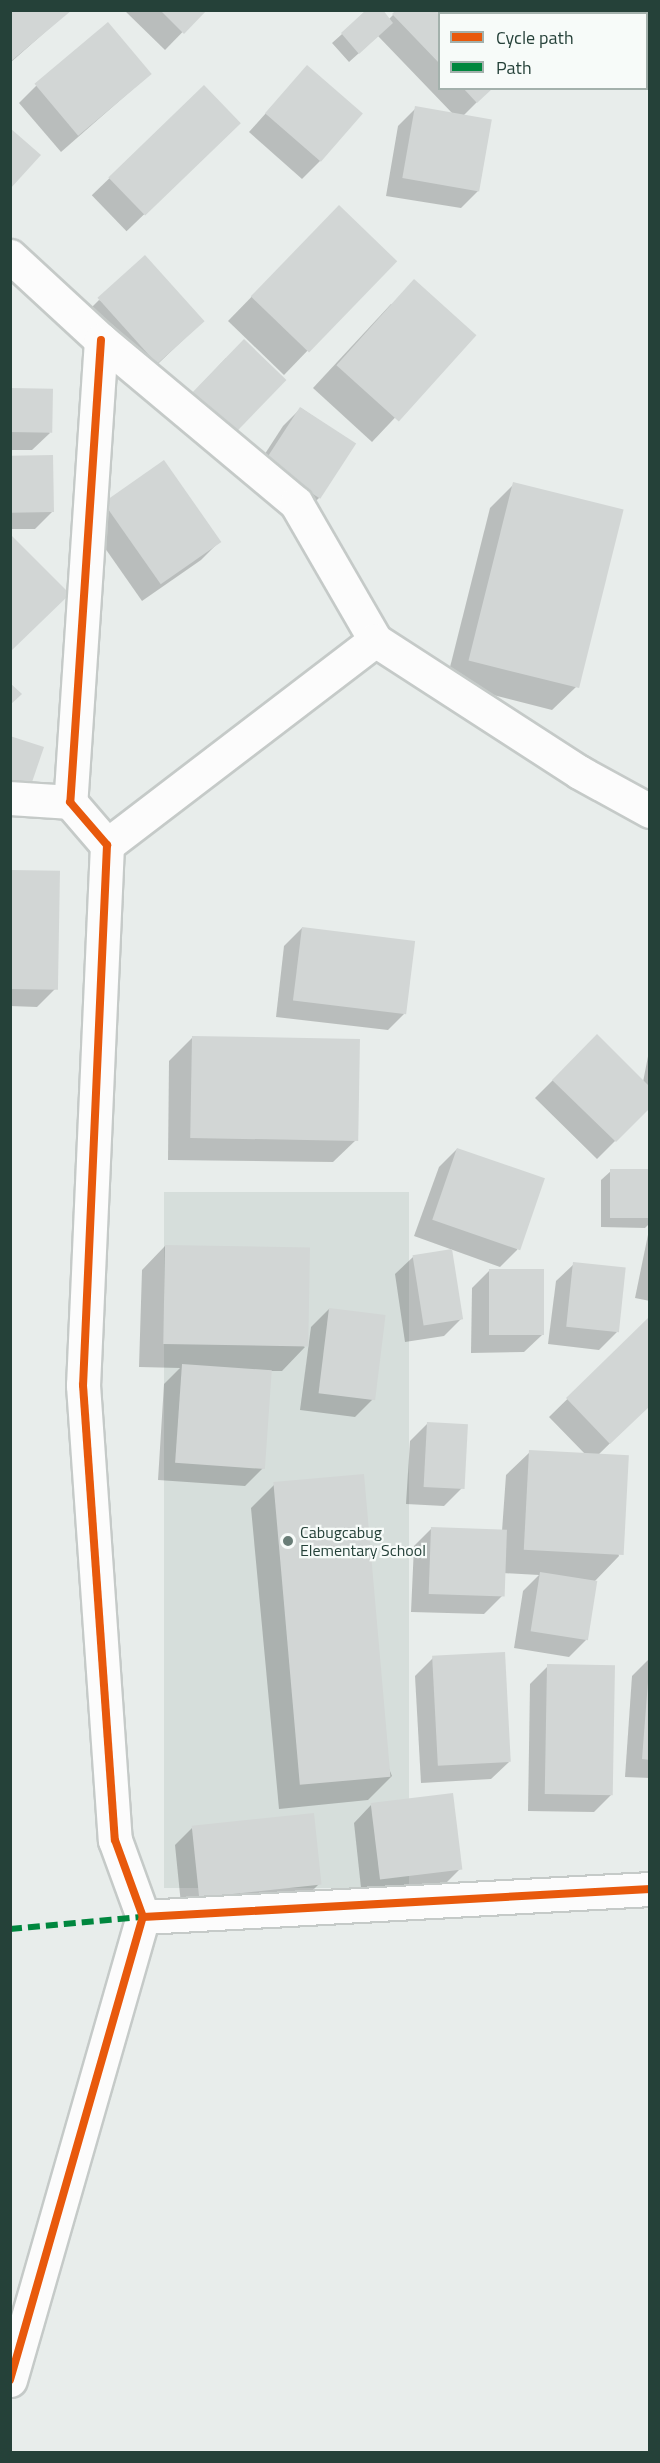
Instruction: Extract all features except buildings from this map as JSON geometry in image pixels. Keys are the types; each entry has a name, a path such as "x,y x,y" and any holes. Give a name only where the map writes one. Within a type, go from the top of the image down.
{"street":[{"path":"10,256 102,340 296,502 375,640 579,772 650,811"},
{"path":"10,2380 143,1917 115,1840 83,1385 107,845 70,802 102,340"},
{"path":"107,845 375,640"},
{"path":"10,798 70,802"},
{"path":"143,1917 650,1889"}],"shaded area":[{"name":"Cabugcabug Elementary School","path":"164,1192 409,1192 409,1888 164,1888"}],"marked path":[{"path":"10,1929 143,1917"}],"cycle path":[{"path":"101,340 70,802 107,845 83,1385 115,1840 143,1917"},
{"path":"10,2380 143,1917 650,1889"}],"place":[{"name":"Cabugcabug Elementary School","path":"288,1541"}]}
